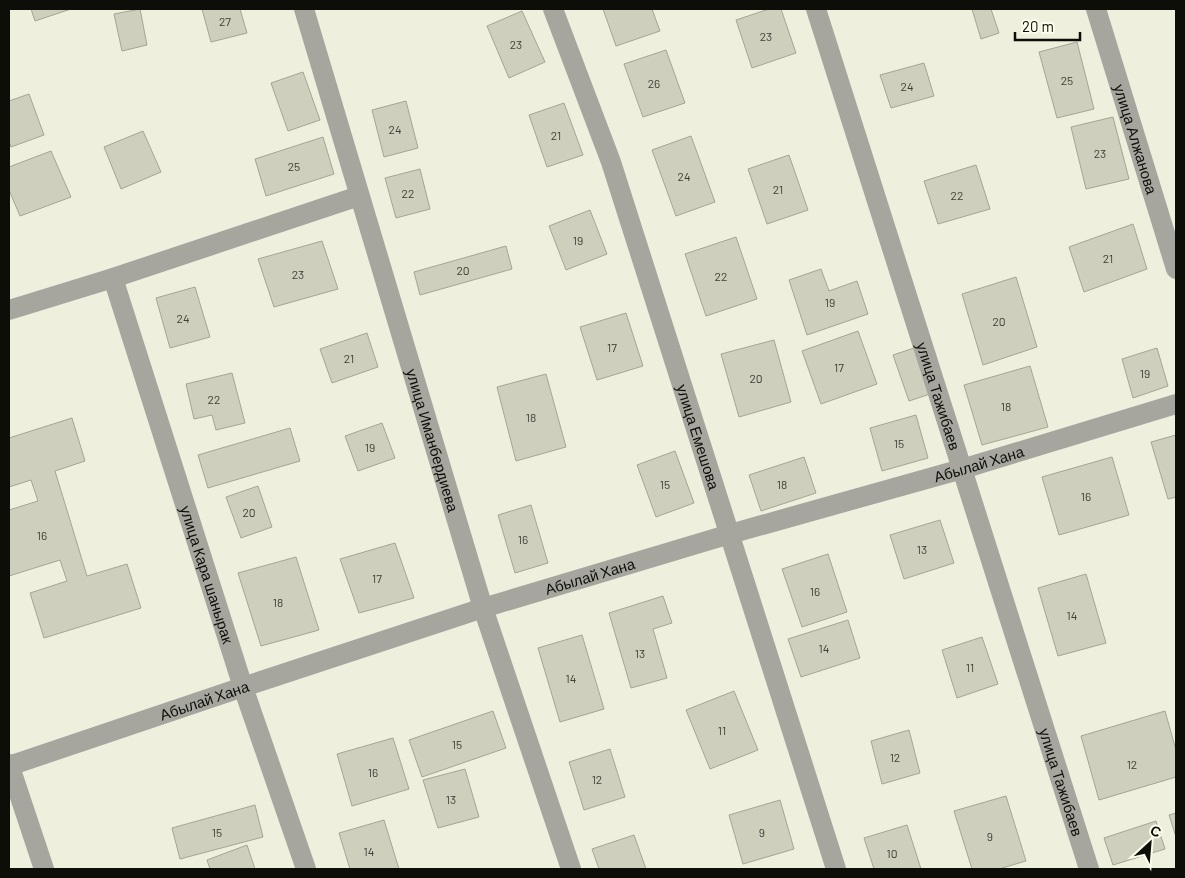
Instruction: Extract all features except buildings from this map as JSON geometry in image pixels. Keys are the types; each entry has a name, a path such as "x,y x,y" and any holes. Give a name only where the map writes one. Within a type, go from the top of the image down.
{"street":[{"name":"улица Иманбердиева","path":"304,9 483,608 571,869"},
{"name":"улица Емешова","path":"553,9 611,162 836,869"},
{"name":"улица Тажибаев","path":"816,9 1089,869"},
{"name":"улица Алжанова","path":"1096,9 1176,269"},
{"path":"9,310 113,278 359,196"},
{"name":"улица Кара шанырак","path":"113,278 243,687 306,869"},
{"name":"Абылай Хана","path":"9,766 483,608 730,534 962,469 1176,404"},
{"path":"9,766 44,869"}]}
